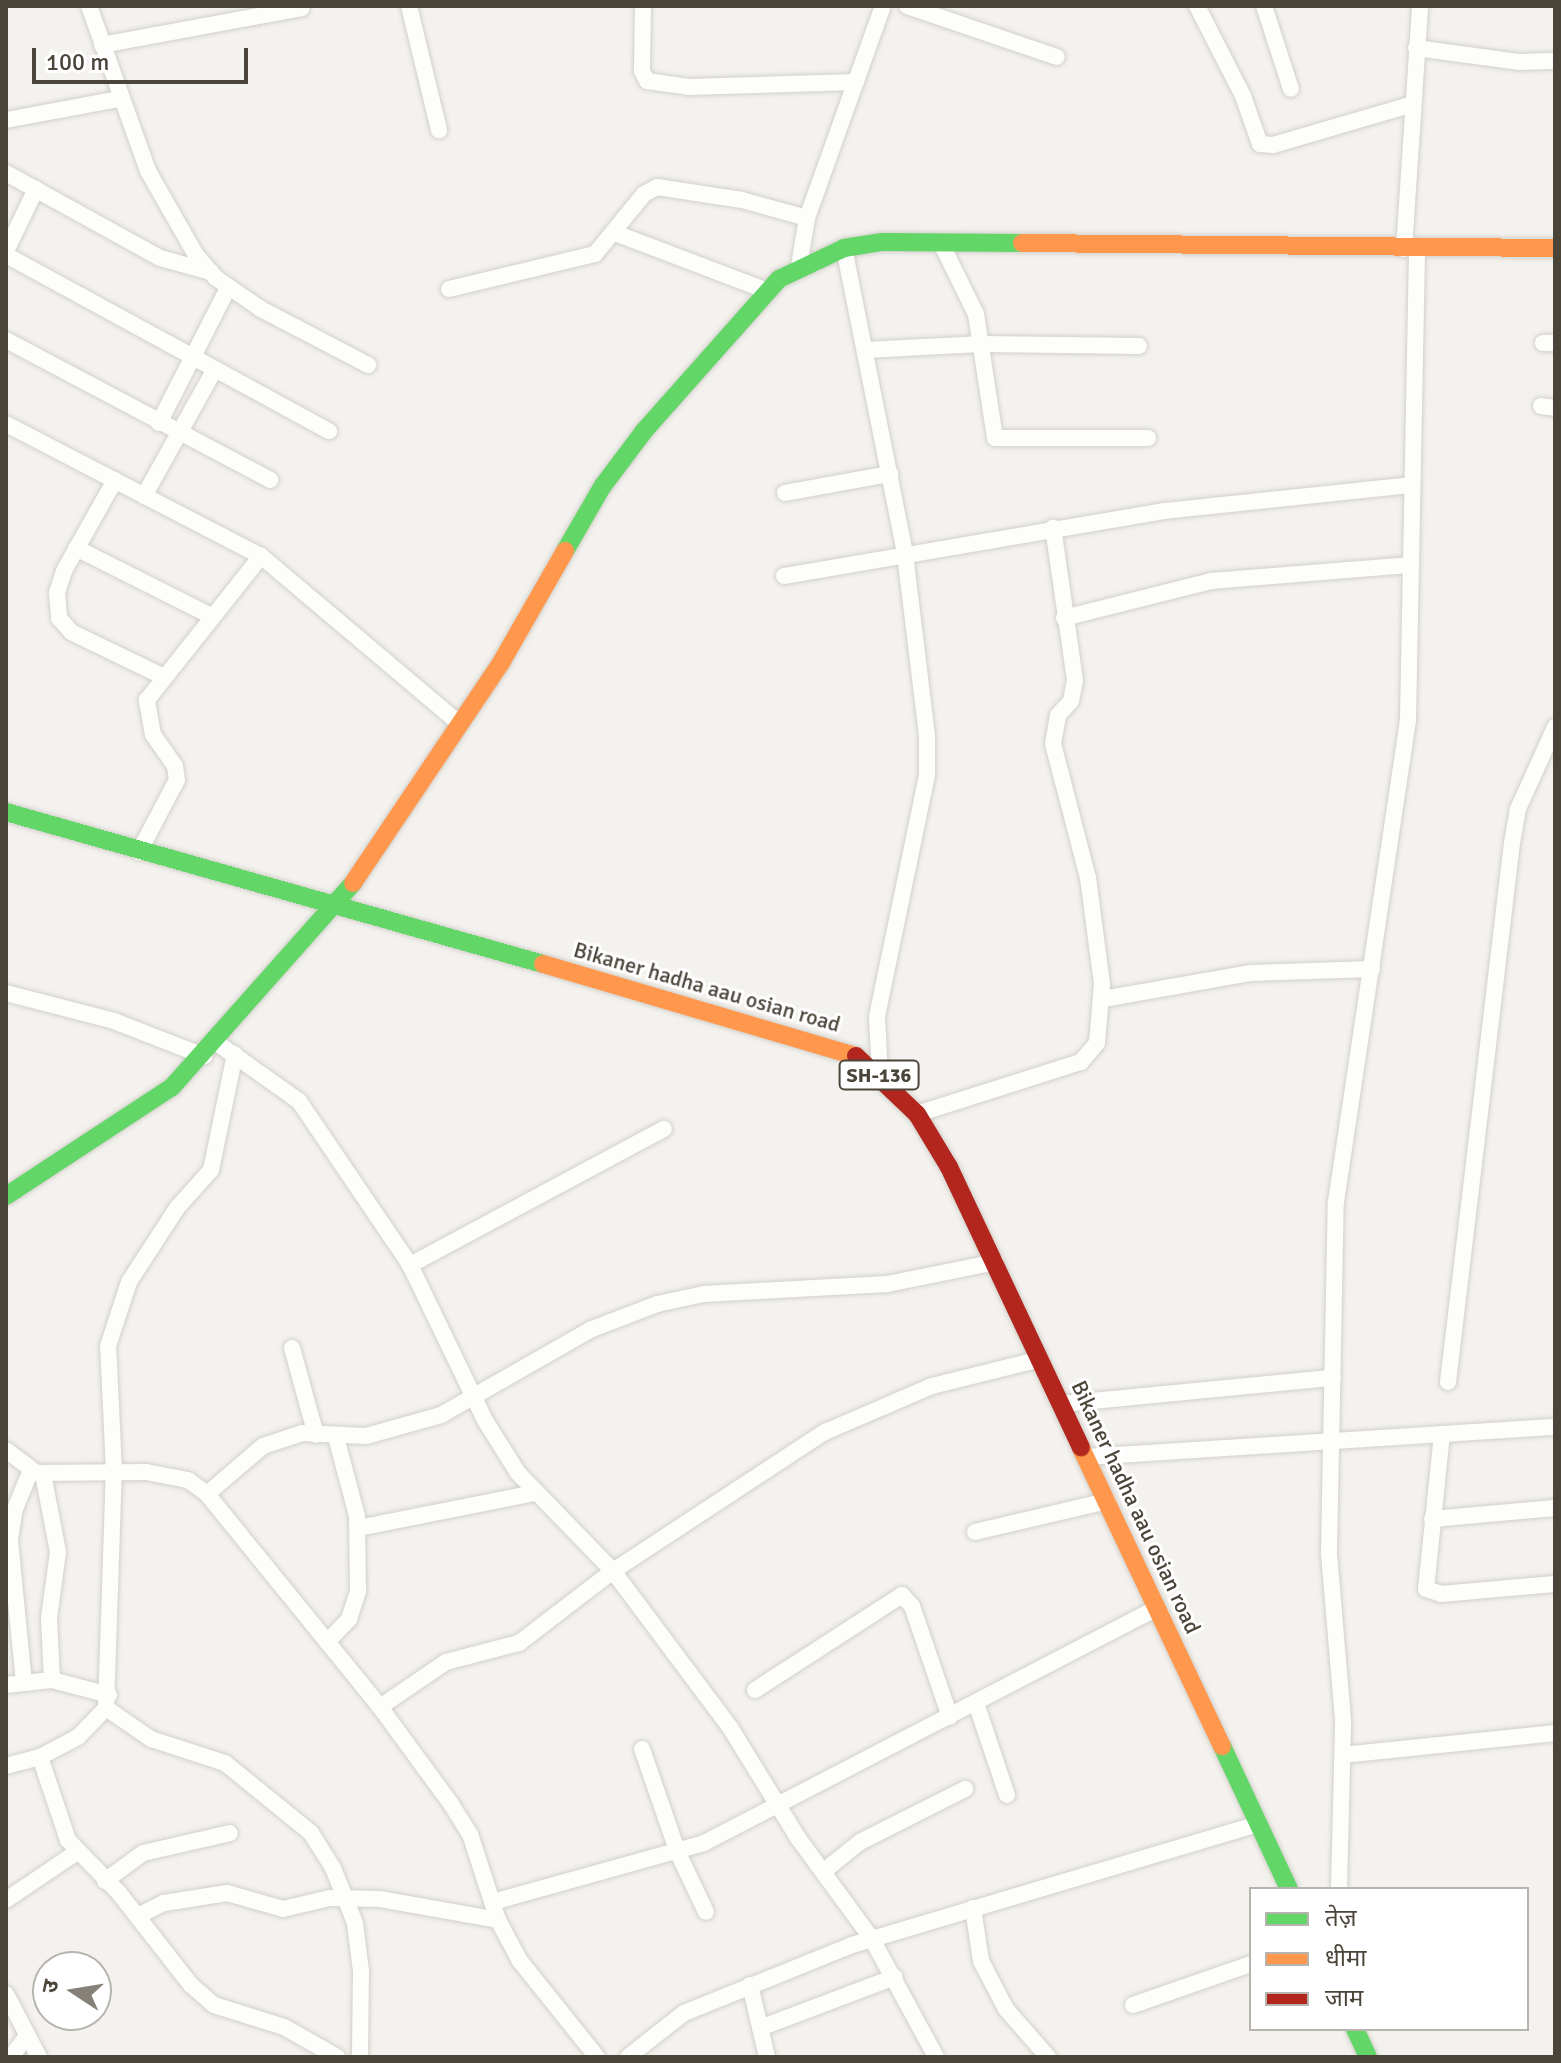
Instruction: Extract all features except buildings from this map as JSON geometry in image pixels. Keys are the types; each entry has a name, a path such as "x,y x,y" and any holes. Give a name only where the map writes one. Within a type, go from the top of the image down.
{"street":[{"path":"89,6 118,99 154,182 211,272 228,288 368,365"},
{"path":"409,6 439,130"},
{"path":"643,6 642,71 647,81 689,87 856,82"},
{"path":"907,6 1057,57"},
{"path":"1197,6 1243,96 1260,144 1273,145 1410,105"},
{"path":"1264,6 1291,89"},
{"path":"1339,1887 1343,1755 1329,1552 1336,1202 1408,720 1412,485 1410,105 1420,6"},
{"path":"799,266 807,218 856,82 876,7"},
{"path":"102,45 302,8"},
{"path":"1416,48 1520,62 1555,61"},
{"path":"6,120 118,99"},
{"path":"6,173 160,258 211,272"},
{"path":"449,289 595,254 644,194 657,187 742,200 807,218"},
{"path":"36,189 6,253 329,431"},
{"path":"615,233 768,291"},
{"path":"941,243 973,305 982,344 995,438 1148,438"},
{"path":"6,1196 172,1087 211,1050 337,907 460,724 602,487 644,431 768,291 799,266 844,248 941,243 1555,248"},
{"path":"844,248 905,554 922,675 927,775 877,1017 880,1076"},
{"path":"159,423 228,288"},
{"path":"6,340 180,435 270,480"},
{"path":"865,350 982,344 1139,346"},
{"path":"144,496 215,369"},
{"path":"6,424 261,556 460,724"},
{"path":"785,493 890,474"},
{"path":"115,480 76,548 57,593 64,628 162,676"},
{"path":"784,576 1183,508 1412,485"},
{"path":"917,1114 1081,1062 1097,1043 1096,1014 1103,999 1088,878 1053,744 1058,715 1075,692 1053,528"},
{"path":"76,548 211,616"},
{"path":"139,852 177,780 146,713 162,676 261,556"},
{"path":"1064,618 1119,608 1211,581 1411,565"},
{"path":"1448,1382 1512,843 1518,809 1555,727"},
{"name":"Bikaner hadha aau osian road","path":"6,812 817,1042 856,1056 880,1076 917,1114 996,1262 1288,1887"},
{"path":"1103,999 1250,973 1372,969"},
{"path":"6,993 235,1054 299,1101 410,1265 486,1422 534,1493 613,1571 731,1729 776,1804 872,1939 936,2057"},
{"path":"6,1766 40,1757 93,1728 108,1702 114,1471 106,1367 116,1314 156,1240 211,1170 235,1054"},
{"path":"410,1265 664,1129"},
{"path":"207,1494 249,1452 285,1437 336,1437 407,1427 441,1415 592,1329 657,1304 704,1294 887,1284 996,1262"},
{"path":"292,1348 316,1435"},
{"path":"380,1707 446,1662 519,1643 613,1571 825,1432 932,1386 1040,1359"},
{"path":"1061,1404 1333,1378"},
{"path":"1086,1457 1331,1438 1555,1427"},
{"path":"1442,1434 1424,1579 1431,1593 1555,1584"},
{"path":"327,1642 355,1609 358,1528 336,1437"},
{"path":"6,1450 37,1472 114,1471 188,1480 207,1494 380,1707 470,1834 498,1920 520,1961 597,2057"},
{"path":"24,1683 11,1577 9,1528 37,1472"},
{"path":"37,1472 58,1552 49,1618 52,1680"},
{"path":"358,1528 534,1493"},
{"path":"975,1532 1107,1501"},
{"path":"1432,1519 1555,1508"},
{"path":"755,1690 902,1595 912,1606 950,1717"},
{"path":"493,1902 678,1853 950,1717 1157,1608"},
{"path":"6,1685 52,1680 108,1702 151,1739 204,1752 252,1783 311,1833 344,1897 360,1945 360,2057"},
{"path":"976,1703 1007,1795"},
{"path":"1343,1755 1555,1733"},
{"path":"642,1749 678,1853 706,1912"},
{"path":"40,1757 59,1824 77,1852 138,1916 175,1967 214,2005 284,2027 337,2057"},
{"path":"824,1871 860,1842 965,1789"},
{"path":"628,2057 684,2013 872,1939 1259,1824"},
{"path":"105,1881 143,1853 230,1833"},
{"path":"6,1900 77,1852"},
{"path":"138,1916 164,1903 227,1893 283,1909 344,1897 408,1903 498,1920"},
{"path":"973,1908 981,1961 993,1985 1006,2009 1048,2057"},
{"path":"1133,2005 1249,1965"},
{"path":"760,2028 895,1977"},
{"path":"750,1985 767,2057"},
{"path":"6,1994 39,2057"},
{"path":"1356,2031 1368,2057"},
{"path":"11,2057 26,2037"}],"traffic: fast":[{"path":"565,551 602,487 644,431 779,279 844,248 883,242 1022,243"},
{"path":"6,812 543,964"},
{"path":"6,1196 172,1087 353,883"},
{"path":"1222,1746 1288,1887"},
{"path":"1356,2031 1368,2057"}],"traffic: slow":[{"path":"1022,243 1555,248"},
{"path":"353,883 502,661 565,551"},
{"path":"543,964 856,1056"},
{"path":"1081,1448 1222,1746"}],"traffic: jam":[{"path":"856,1056 917,1114 949,1167 1081,1448"}]}
